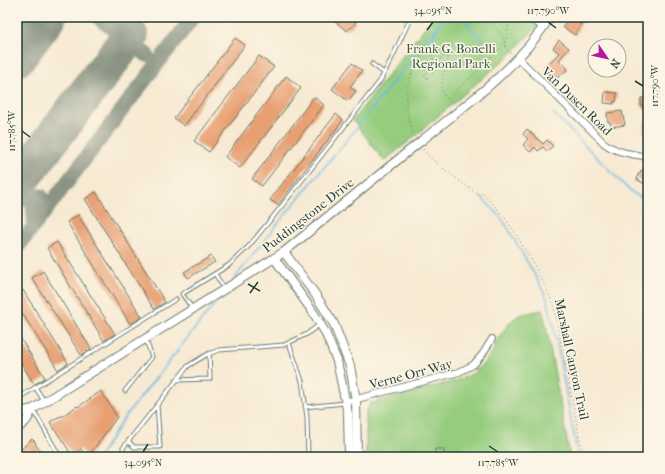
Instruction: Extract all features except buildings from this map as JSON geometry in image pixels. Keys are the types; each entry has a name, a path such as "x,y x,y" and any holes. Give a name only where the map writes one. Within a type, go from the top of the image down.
{"street":[{"name":"Puddingstone Drive","path":"17,416 24,411 33,409 284,252 498,77 516,56 543,29 550,17"},
{"name":"Van Dusen Road","path":"516,56 604,143 621,152 648,157"},
{"path":"284,252 315,294 334,324 350,366 356,400 357,457"},
{"path":"274,258 325,332 337,361 348,414 349,457"},
{"name":"Verne Orr Way","path":"346,402 459,372 473,365 482,355 492,339"},
{"name":"Puddingstone Drive","path":"17,429 26,421 33,409"}],"lane":[{"path":"192,310 182,294 229,265 249,246 380,81 410,17"},
{"path":"531,17 535,23 543,29"},
{"path":"372,64 384,73"},
{"path":"215,274 224,289"},
{"path":"17,399 176,299"},
{"path":"123,457 123,448 128,441 188,366 209,353 219,350 284,345 307,334 320,324"},
{"path":"125,391 152,357 146,339"},
{"path":"288,343 302,381 307,417 308,457"},
{"path":"176,380 210,379 209,353"},
{"path":"35,387 44,402"},
{"path":"306,407 346,402"},
{"path":"128,441 134,447 160,447 157,405"},
{"path":"33,409 60,457"}],"path":[{"path":"485,17 502,36 507,50 516,56"},
{"path":"448,100 504,44 510,17"},
{"path":"427,48 432,53 434,60 424,76 425,78 430,76 443,56 447,56 449,58 442,83 442,90 448,100 458,111"},
{"name":"Marshall Canyon Trail","path":"480,196 482,193 505,218 536,268 548,292 557,322 583,457"}],"green space":[{"name":"Frank G. Bonelli Regional Park","path":"433,17 544,17 512,53 384,161 353,120"},
{"path":"542,310 570,457 366,457 366,411 371,403 455,381 472,374 488,358 499,337 511,321 519,315"}],"waterway":[{"path":"234,279 445,17"},
{"path":"464,17 467,23 488,47"},
{"path":"427,48 437,28"},
{"path":"553,113 630,191 648,202"},
{"path":"480,196 498,214 506,225 547,299 554,328 578,457"},
{"path":"99,457 124,418 221,296"}],"taxiway":[{"path":"98,17 147,55"},
{"path":"17,248 193,17"},
{"path":"31,166 29,181 34,212 33,227"},
{"path":"17,200 41,196"}],"runway":[{"path":"17,58 48,17"},
{"path":"17,185 130,36"}]}
